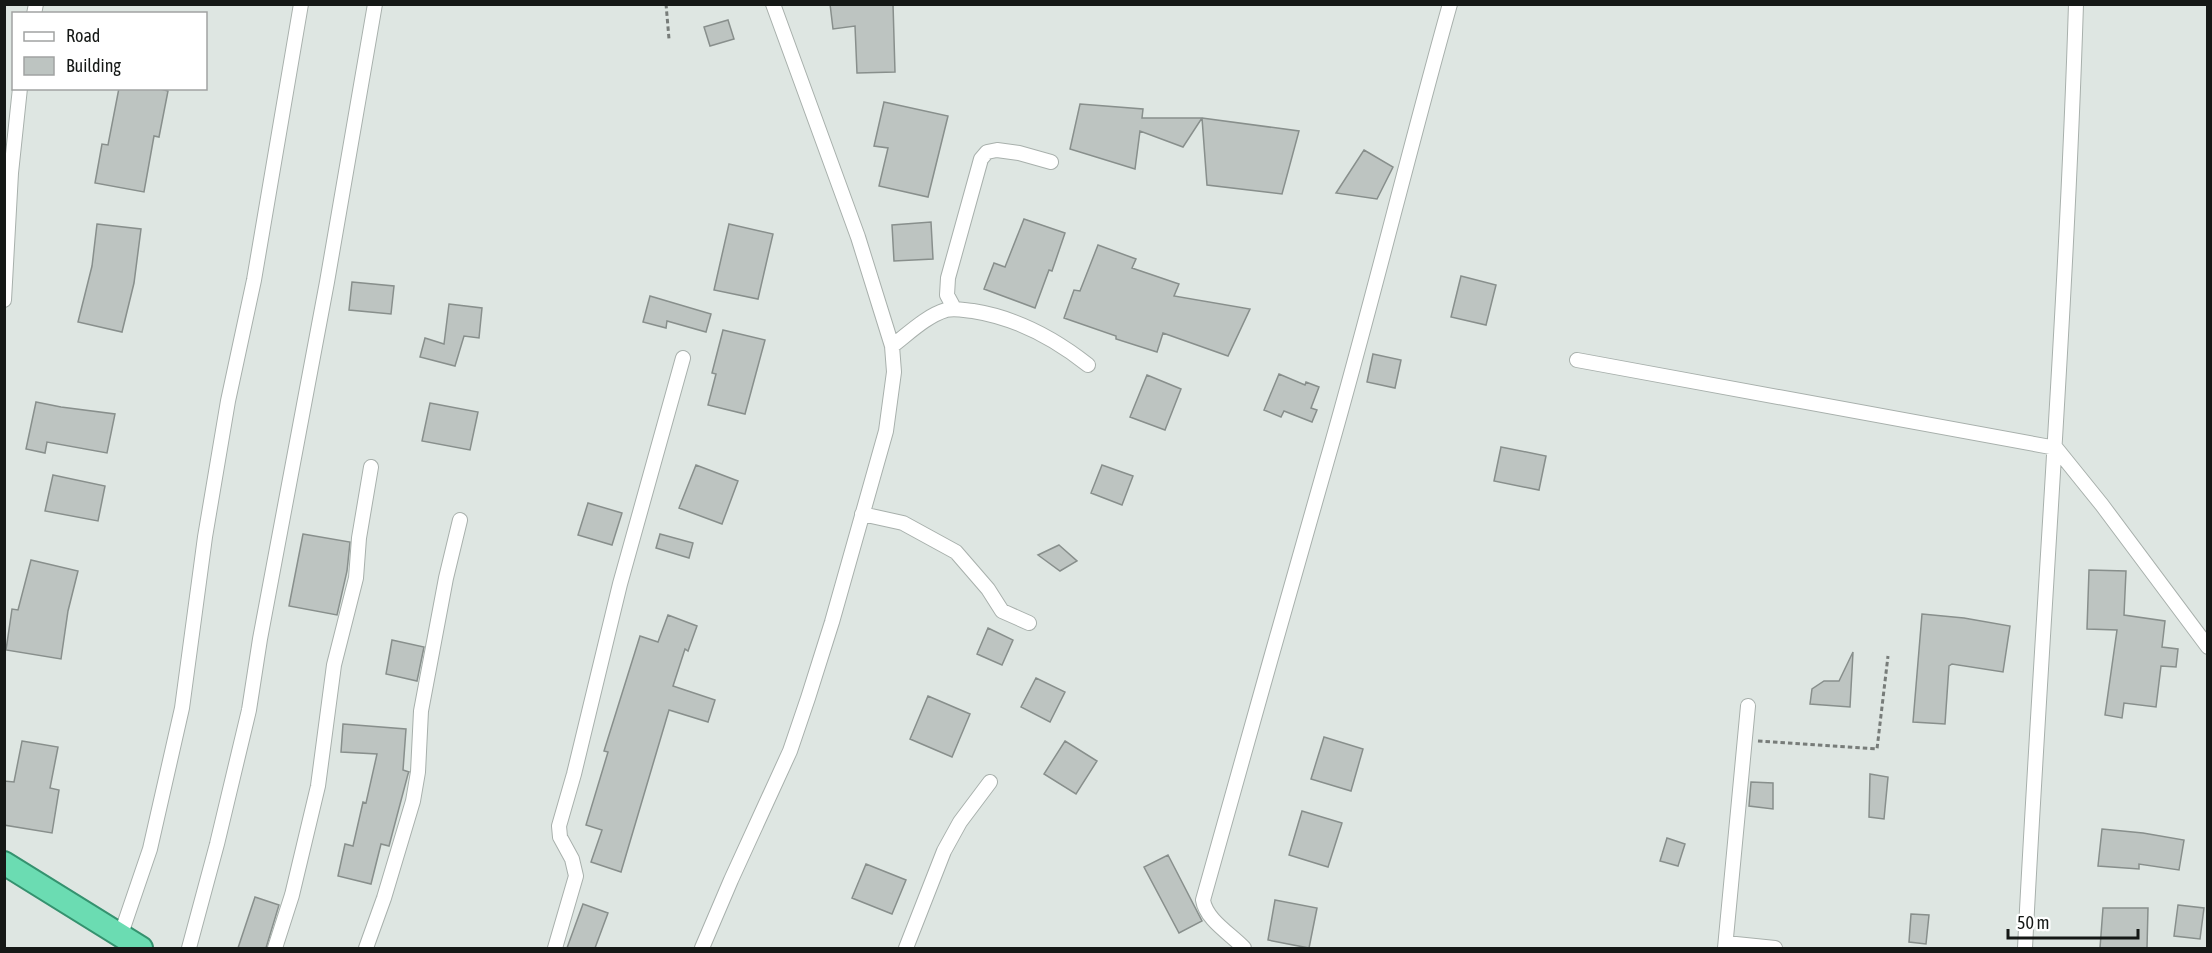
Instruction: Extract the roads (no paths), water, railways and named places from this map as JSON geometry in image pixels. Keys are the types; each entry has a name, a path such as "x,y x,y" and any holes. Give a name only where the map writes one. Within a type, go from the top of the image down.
{"highway":[{"path":"4,863 141,948"}],"street":[{"path":"121,934 150,849 182,708 205,537 228,401 254,280 302,4"},
{"path":"189,948 249,710 375,4"},
{"path":"702,948 790,752 832,622 886,431 894,372 892,346 858,237 773,4"},
{"path":"1244,948 1214,921 1206,911 1203,900 1326,464 1450,4"},
{"path":"2025,948 2046,557 2056,448 2076,4"},
{"path":"4,300 11,173 20,90"},
{"path":"954,308 947,295 948,278 981,159 987,152 997,150 1051,162"},
{"path":"892,346 927,320 942,311 954,308 1011,320 1067,348 1088,365"},
{"path":"555,948 576,876 576,867 560,837 559,826 574,774 620,584 683,358"},
{"path":"1577,360 2056,448 2102,505 2208,647"},
{"path":"275,948 292,895 318,786 334,665 356,578 359,538 371,467"},
{"path":"862,514 903,523 956,552 988,589 1002,611 1029,624"},
{"path":"366,948 384,898 413,801 418,772 422,711 446,578 460,520"},
{"path":"1748,706 1725,946 1775,948"},
{"path":"906,948 944,851 960,822 990,782"}]}
